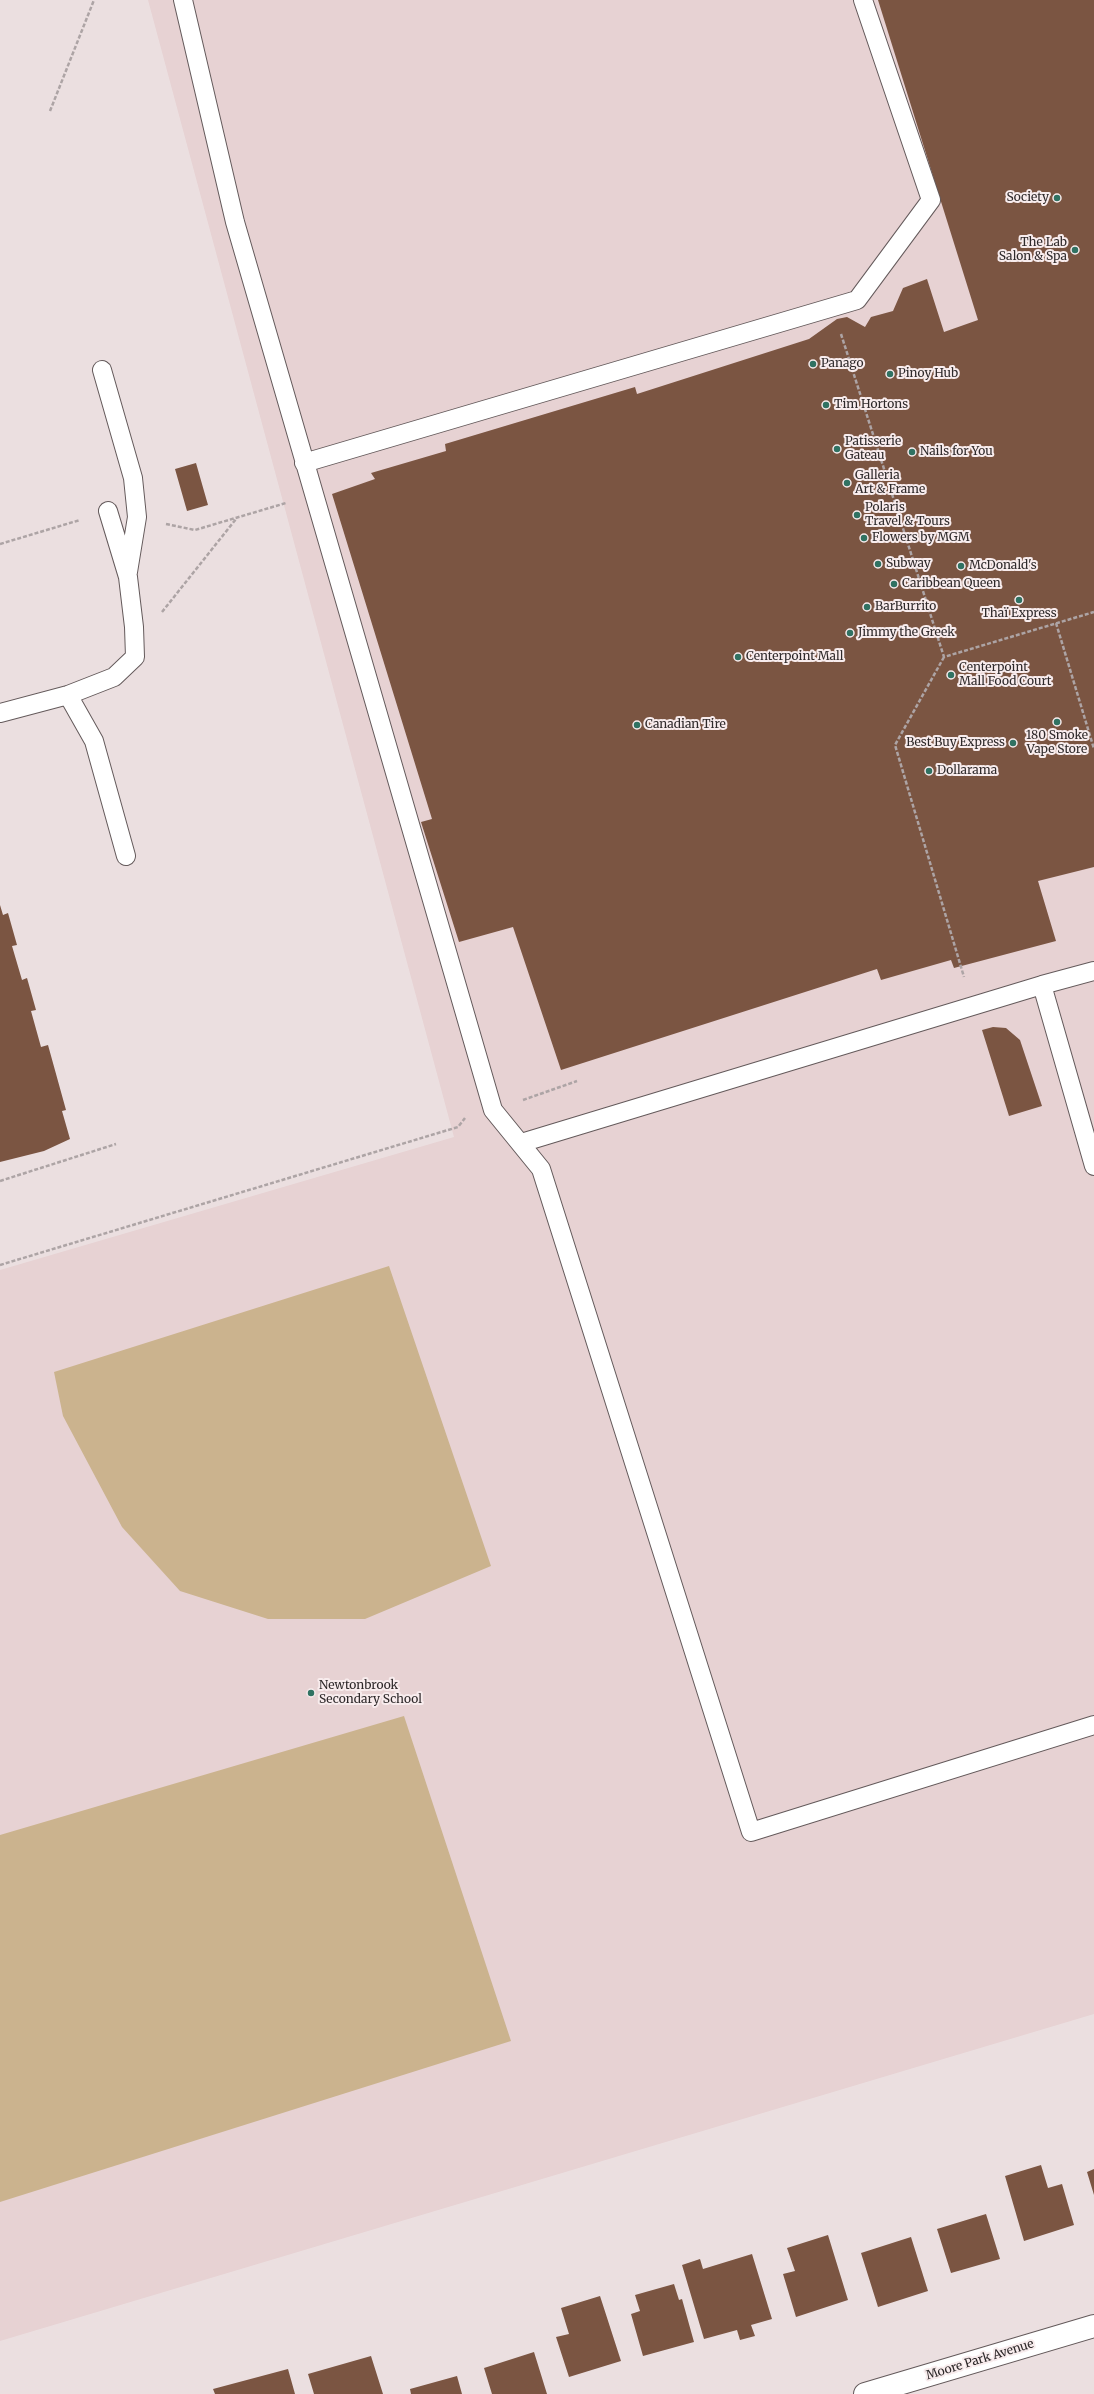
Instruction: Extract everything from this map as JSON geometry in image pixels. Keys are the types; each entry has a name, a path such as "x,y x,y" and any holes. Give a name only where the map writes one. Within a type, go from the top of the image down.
{"street":[{"name":"Moore Park Avenue","path":"865,2394 1094,2326"}],"lane":[{"path":"183,0 234,222 494,1110 541,1169 752,1832 1094,1725"},
{"path":"304,463 857,300 931,200 863,0"},
{"path":"102,370 133,478 137,517 128,577"},
{"path":"0,713 68,695 114,677 135,657 134,627 128,577 108,511"},
{"path":"68,695 94,741 126,856"},
{"path":"521,1143 973,1005 1094,971"},
{"path":"1042,985 1094,1166"}],"path":[{"path":"50,111 94,0"},
{"path":"832,307 944,657"},
{"path":"134,627 155,620 236,518"},
{"path":"973,1005 895,745 944,657 1094,612"},
{"path":"1056,623 1094,749"},
{"path":"0,1265 458,1127 466,1117"},
{"path":"0,1181 116,1144"}],"shaded area":[{"path":"148,0 1094,0 1094,2014 0,2341 0,1270 454,1137"},
{"path":"389,1266 491,1566 365,1619 268,1619 180,1591 122,1527 63,1416 54,1372"},
{"path":"404,1716 511,2041 0,2202 0,1835"}],"building":[{"name":"Centerpoint Mall","path":"878,0 1094,0 1094,867 1038,881 1056,941 954,968 951,960 881,980 877,969 561,1070 513,927 459,942 421,822 432,819 332,494 375,479 371,473 446,451 445,444 635,387 637,394 809,339 837,319 847,317 865,327 871,317 893,311 903,288 927,279 944,332 978,320"},
{"path":"196,463 208,505 187,511 175,469"},
{"path":"0,905 3,915 8,913 17,945 12,946 22,980 27,978 36,1010 31,1011 41,1047 48,1045 66,1110 62,1111 70,1139 44,1151 0,1162"},
{"path":"993,1027 1006,1028 1020,1040 1042,1106 1009,1116 982,1030"},
{"path":"1041,2165 1048,2188 1062,2184 1074,2225 1024,2241 1005,2176"},
{"path":"1094,2169 1094,2195 1087,2172"},
{"path":"986,2214 1000,2259 951,2273 937,2229"},
{"path":"828,2235 848,2300 796,2317 783,2274 795,2271 787,2248"},
{"path":"911,2237 928,2291 878,2307 861,2253"},
{"path":"752,2254 772,2319 751,2325 755,2336 740,2340 737,2330 704,2339 682,2265 700,2259 703,2269"},
{"path":"674,2284 679,2300 682,2299 694,2342 643,2356 631,2314 640,2311 635,2295"},
{"path":"600,2296 621,2361 569,2377 556,2337 569,2334 561,2308"},
{"path":"534,2352 547,2394 492,2394 484,2368"},
{"path":"371,2356 383,2394 314,2394 308,2374"},
{"path":"288,2369 295,2394 215,2394 213,2389"},
{"path":"457,2376 462,2394 411,2394 410,2389"}],"place":[{"name":"Society","path":"1057,198"},
{"name":"The Lab Salon & Spa","path":"1075,250"},
{"name":"Panago","path":"813,364"},
{"name":"Pinoy Hub","path":"890,374"},
{"name":"Tim Hortons","path":"826,405"},
{"name":"Patisserie Gateau","path":"837,449"},
{"name":"Nails for You","path":"912,452"},
{"name":"Galleria Art & Frame","path":"847,483"},
{"name":"Polaris Travel & Tours","path":"857,515"},
{"name":"Flowers by MGM","path":"864,538"},
{"name":"Subway","path":"878,564"},
{"name":"McDonald's","path":"961,566"},
{"name":"Caribbean Queen","path":"894,584"},
{"name":"Thaï Express","path":"1019,600"},
{"name":"BarBurrito","path":"867,607"},
{"name":"Jimmy the Greek","path":"850,633"},
{"name":"Centerpoint Mall","path":"738,657"},
{"name":"Centerpoint Mall Food Court","path":"951,675"},
{"name":"180 Smoke Vape Store","path":"1057,722"},
{"name":"Canadian Tire","path":"637,725"},
{"name":"Best Buy Express","path":"1013,743"},
{"name":"Dollarama","path":"929,771"},
{"name":"Newtonbrook Secondary School","path":"311,1693"}]}
